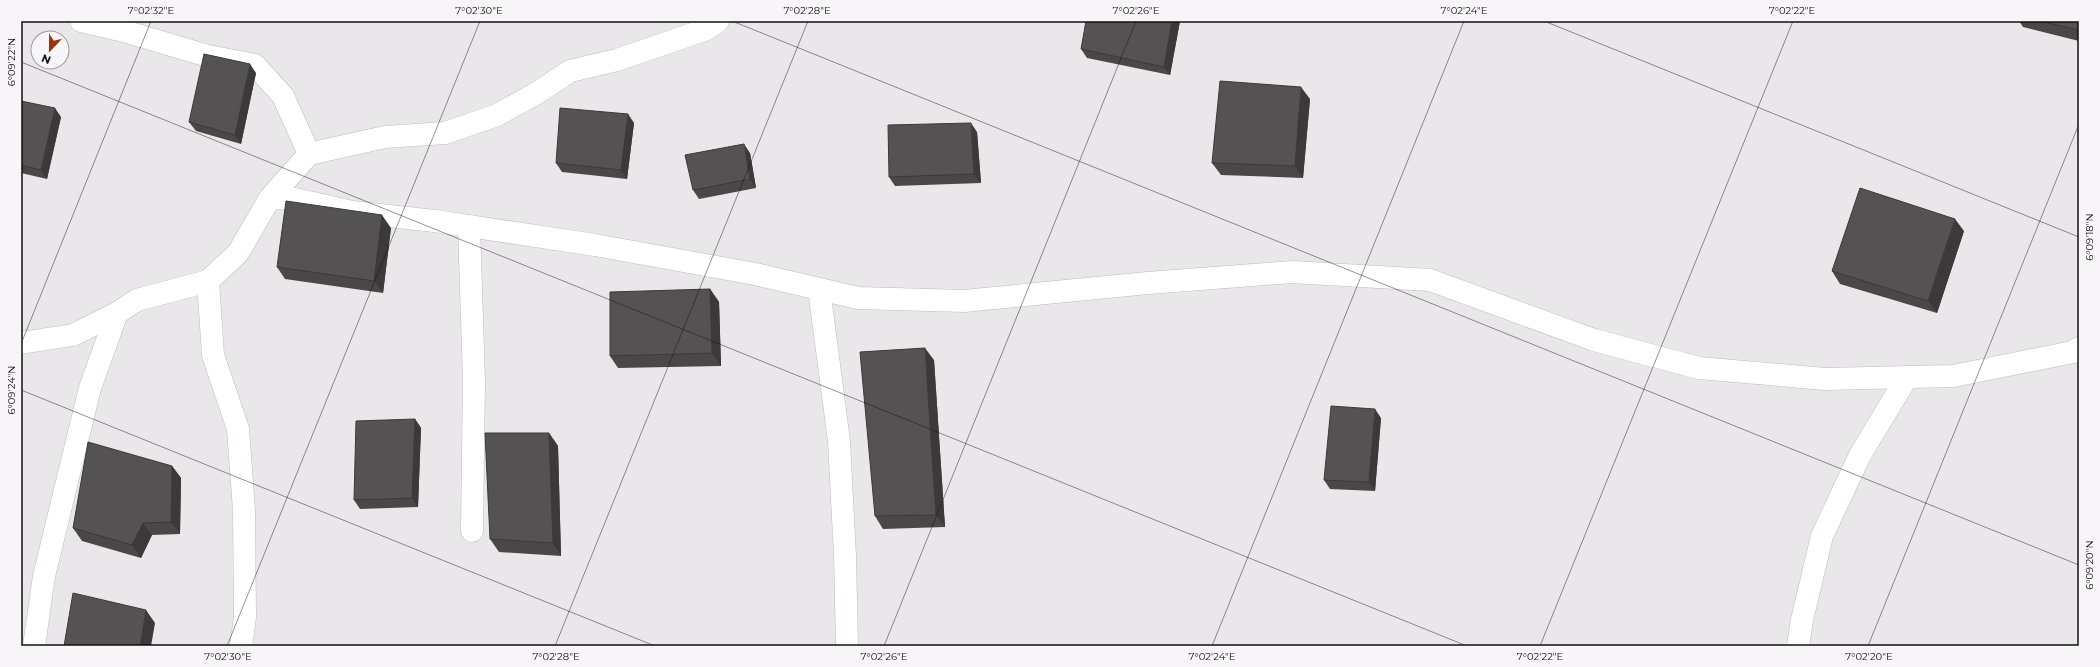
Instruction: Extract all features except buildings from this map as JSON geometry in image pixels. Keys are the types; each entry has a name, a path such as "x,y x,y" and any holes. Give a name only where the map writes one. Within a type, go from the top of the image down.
{"street":[{"path":"81,21 208,56 255,65 283,96 309,154"},
{"path":"21,343 73,335 117,313 137,300 208,281 238,253 270,198 309,154 385,137 445,133 497,114 537,93 570,71 617,60 707,29 718,21"},
{"path":"270,198 295,199 352,212 469,226 618,249 755,274 858,298 964,301 1148,283 1292,272 1430,280 1594,340 1699,368 1825,379 1953,376 2073,352 2079,348"},
{"path":"469,226 474,381 472,531"},
{"path":"208,281 213,355 238,429 244,525 245,617 241,646"},
{"path":"819,289 838,441 845,556 847,646"},
{"path":"34,646 44,576 90,388 117,313"},
{"path":"1798,646 1802,620 1822,536 1860,455 1907,377"}]}
